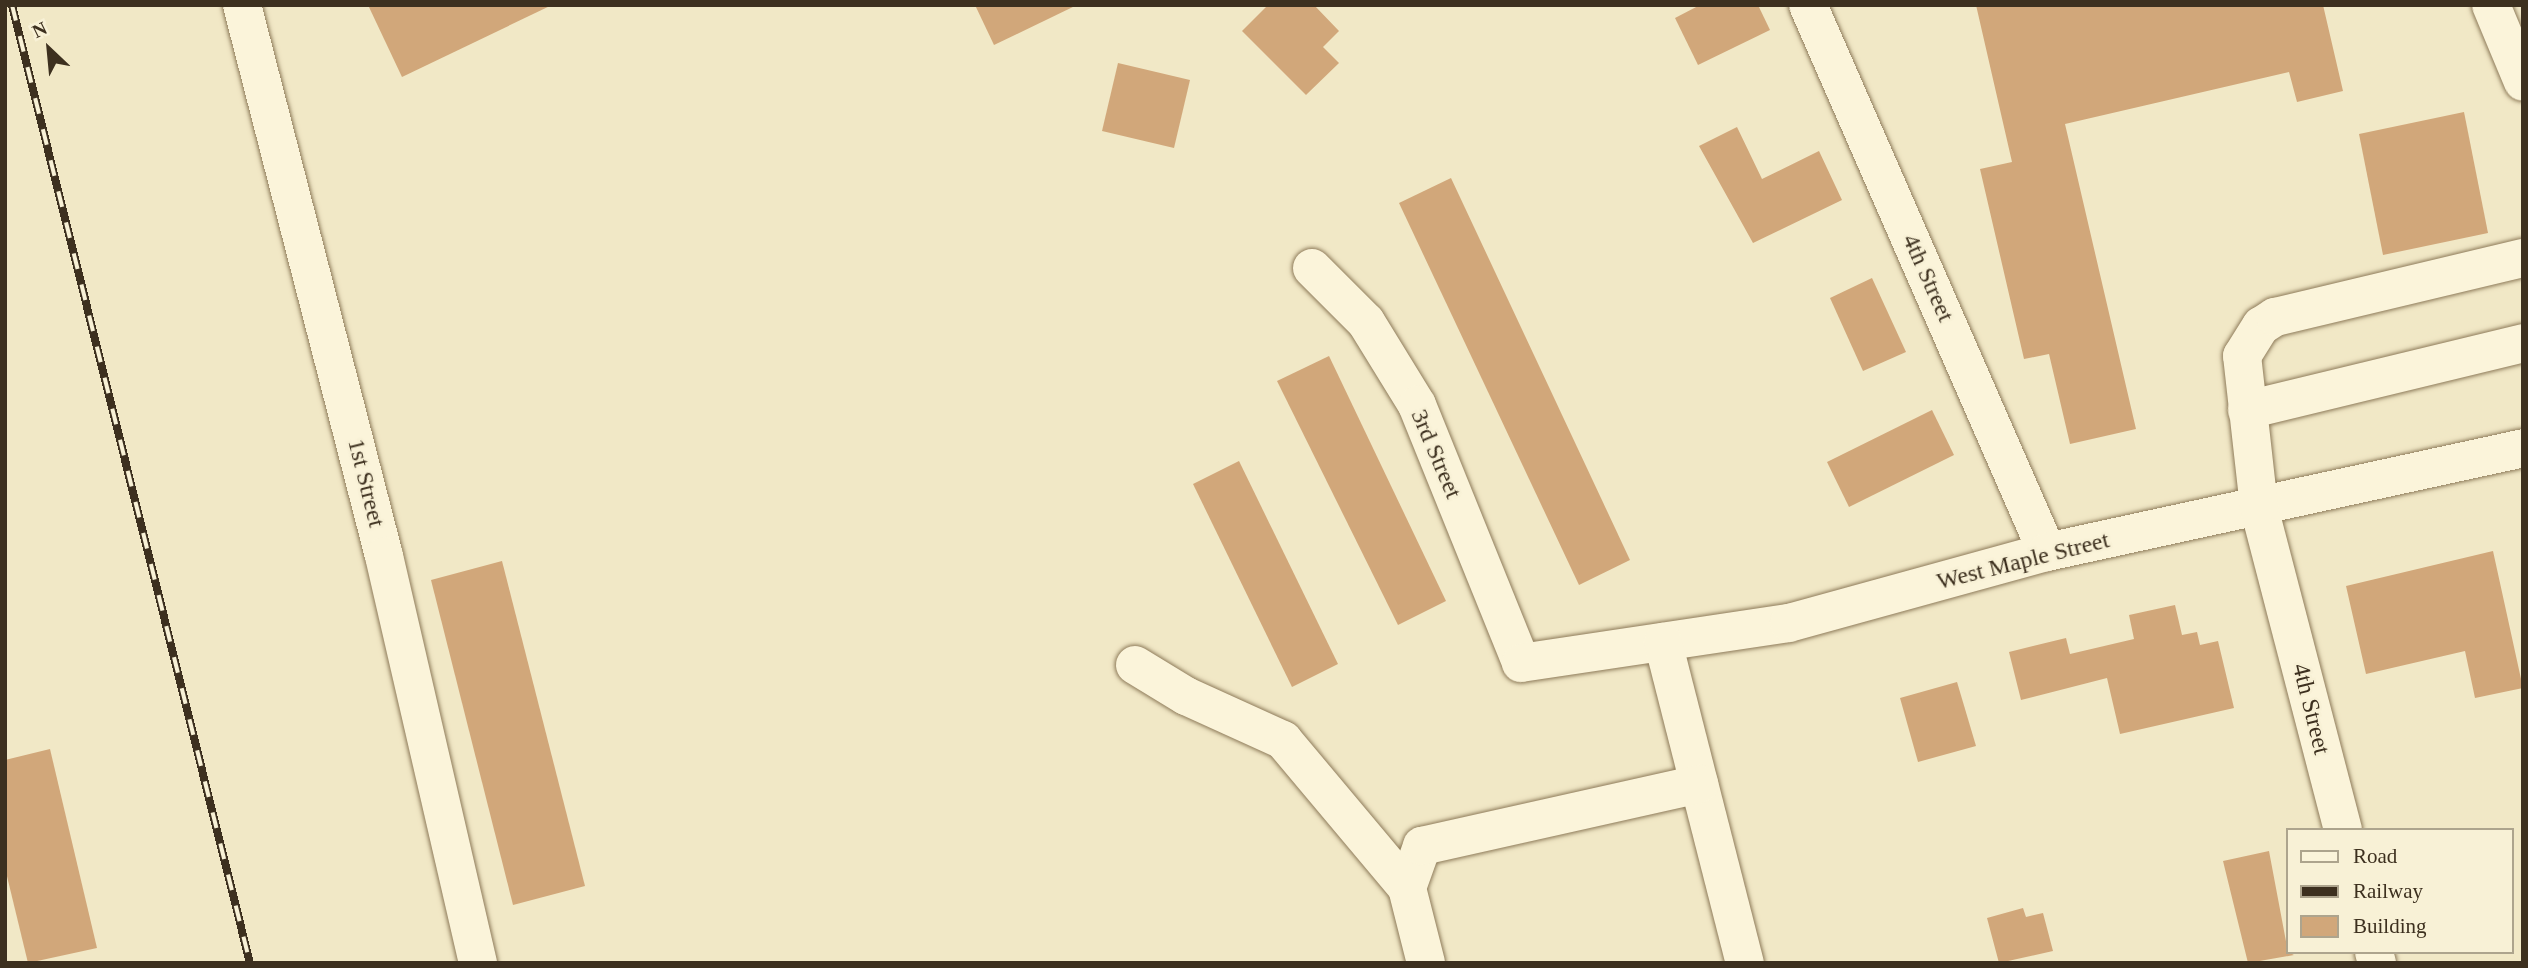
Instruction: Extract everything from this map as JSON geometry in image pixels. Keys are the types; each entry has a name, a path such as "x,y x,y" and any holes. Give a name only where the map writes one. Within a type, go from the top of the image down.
{"street":[{"name":"1st Street","path":"242,5 384,556 478,963"},
{"name":"4th Street","path":"1808,5 2047,552"},
{"path":"2491,5 2523,82"},
{"name":"4th Street","path":"2342,828 2259,507 2242,356 2262,326 2275,317 2523,258"},
{"name":"3rd Street","path":"1312,268 1366,322 1417,405 1521,663"},
{"path":"2247,410 2523,343"},
{"name":"West Maple Street","path":"1521,663 1789,623 2047,552 2523,448"},
{"path":"1663,642 1745,963"},
{"path":"1135,666 1283,740 1407,888 1426,963"},
{"path":"1407,888 1422,846 1699,783"}],"building":[{"path":"368,5 552,5 402,77"},
{"path":"975,5 1077,5 994,45"},
{"path":"1268,5 1314,5 1339,31 1323,47 1339,63 1306,95 1242,31"},
{"path":"1700,5 1758,5 1770,30 1698,65 1675,18"},
{"path":"1976,5 2323,5 2343,91 2297,102 2289,72 2065,124 2136,429 2070,444 2049,354 2024,359 1980,169 2012,162"},
{"path":"1118,63 1190,80 1174,148 1102,131"},
{"path":"2464,112 2488,233 2383,255 2359,134"},
{"path":"1737,127 1762,179 1819,151 1842,200 1753,243 1699,146"},
{"path":"1451,178 1630,560 1579,585 1399,203"},
{"path":"1872,278 1906,352 1863,371 1830,298"},
{"path":"1329,356 1446,601 1398,625 1277,381"},
{"path":"1932,410 1954,455 1849,507 1827,462"},
{"path":"1239,461 1338,664 1292,687 1193,484"},
{"path":"2493,551 2523,688 2475,698 2465,651 2366,674 2346,586"},
{"path":"502,561 585,886 513,905 431,580"},
{"path":"2175,605 2182,635 2197,632 2200,645 2218,641 2234,708 2120,734 2107,678 2021,700 2009,652 2066,638 2070,654 2134,639 2129,615"},
{"path":"1957,682 1976,746 1918,762 1900,698"},
{"path":"50,749 97,948 28,963 5,868 5,760"},
{"path":"2269,851 2286,954 2294,955 2248,963 2223,861"},
{"path":"2023,908 2026,917 2043,913 2053,951 1999,963 1987,918"}],"railway":[{"path":"12,5 250,963"}]}
